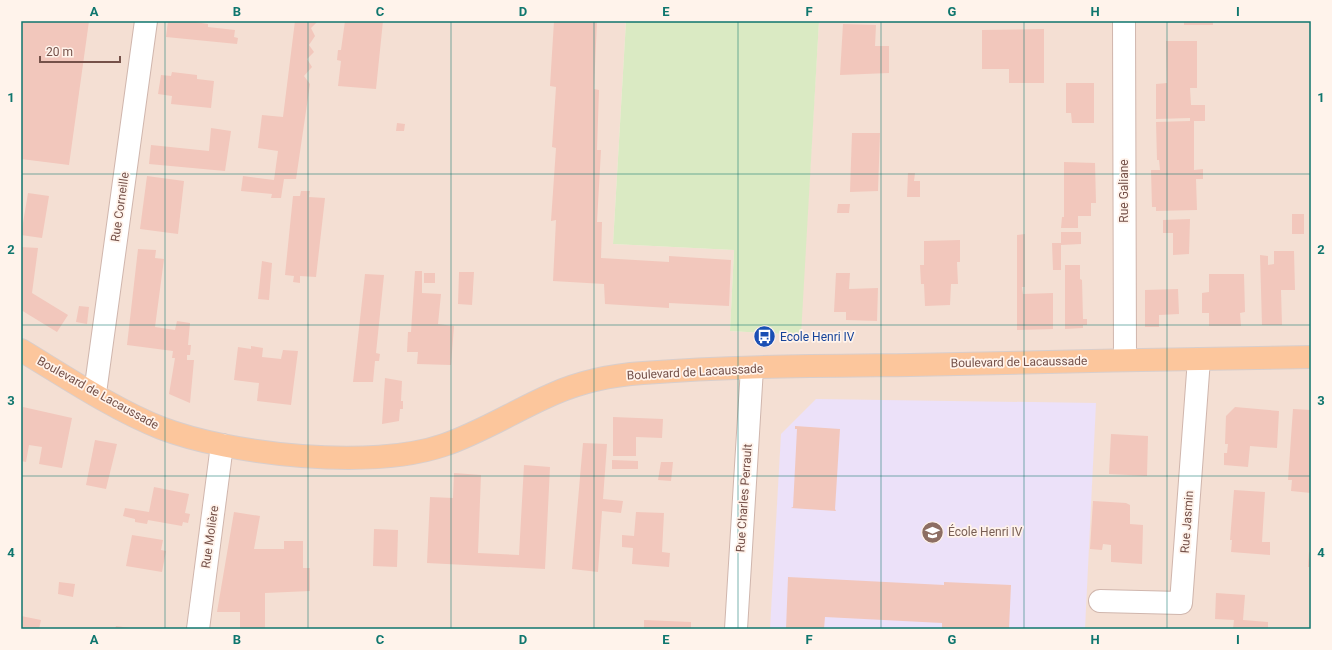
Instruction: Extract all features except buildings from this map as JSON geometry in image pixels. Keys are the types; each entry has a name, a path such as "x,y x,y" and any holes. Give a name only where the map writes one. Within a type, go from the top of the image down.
{"main road":[{"name":"Boulevard de Lacaussade","path":"21,350 95,393 158,427 190,438 248,450 329,457 398,455 442,446 463,438 556,393 598,380 640,373 752,368 1311,357"}],"street":[{"name":"Rue Corneille","path":"95,393 146,21"},
{"name":"Rue Galiane","path":"1124,21 1125,360"},
{"name":"Rue Jasmin","path":"1100,602 1181,603 1199,359"},
{"name":"Rue Charles Perrault","path":"736,629 752,368"},
{"name":"Rue Molière","path":"198,629 222,445"}],"shaded area":[{"path":"21,21 626,21 613,244 734,250 730,331 800,335 819,21 1311,21 1311,629 21,629"},
{"name":"École Henri IV","path":"816,399 1096,403 1085,629 770,629 781,434"}],"green space":[{"path":"626,21 819,21 801,335 730,331 734,250 613,244"}],"place":[{"name":"Ecole Henri IV","path":"764,337"},
{"name":"École Henri IV","path":"932,532"}]}
